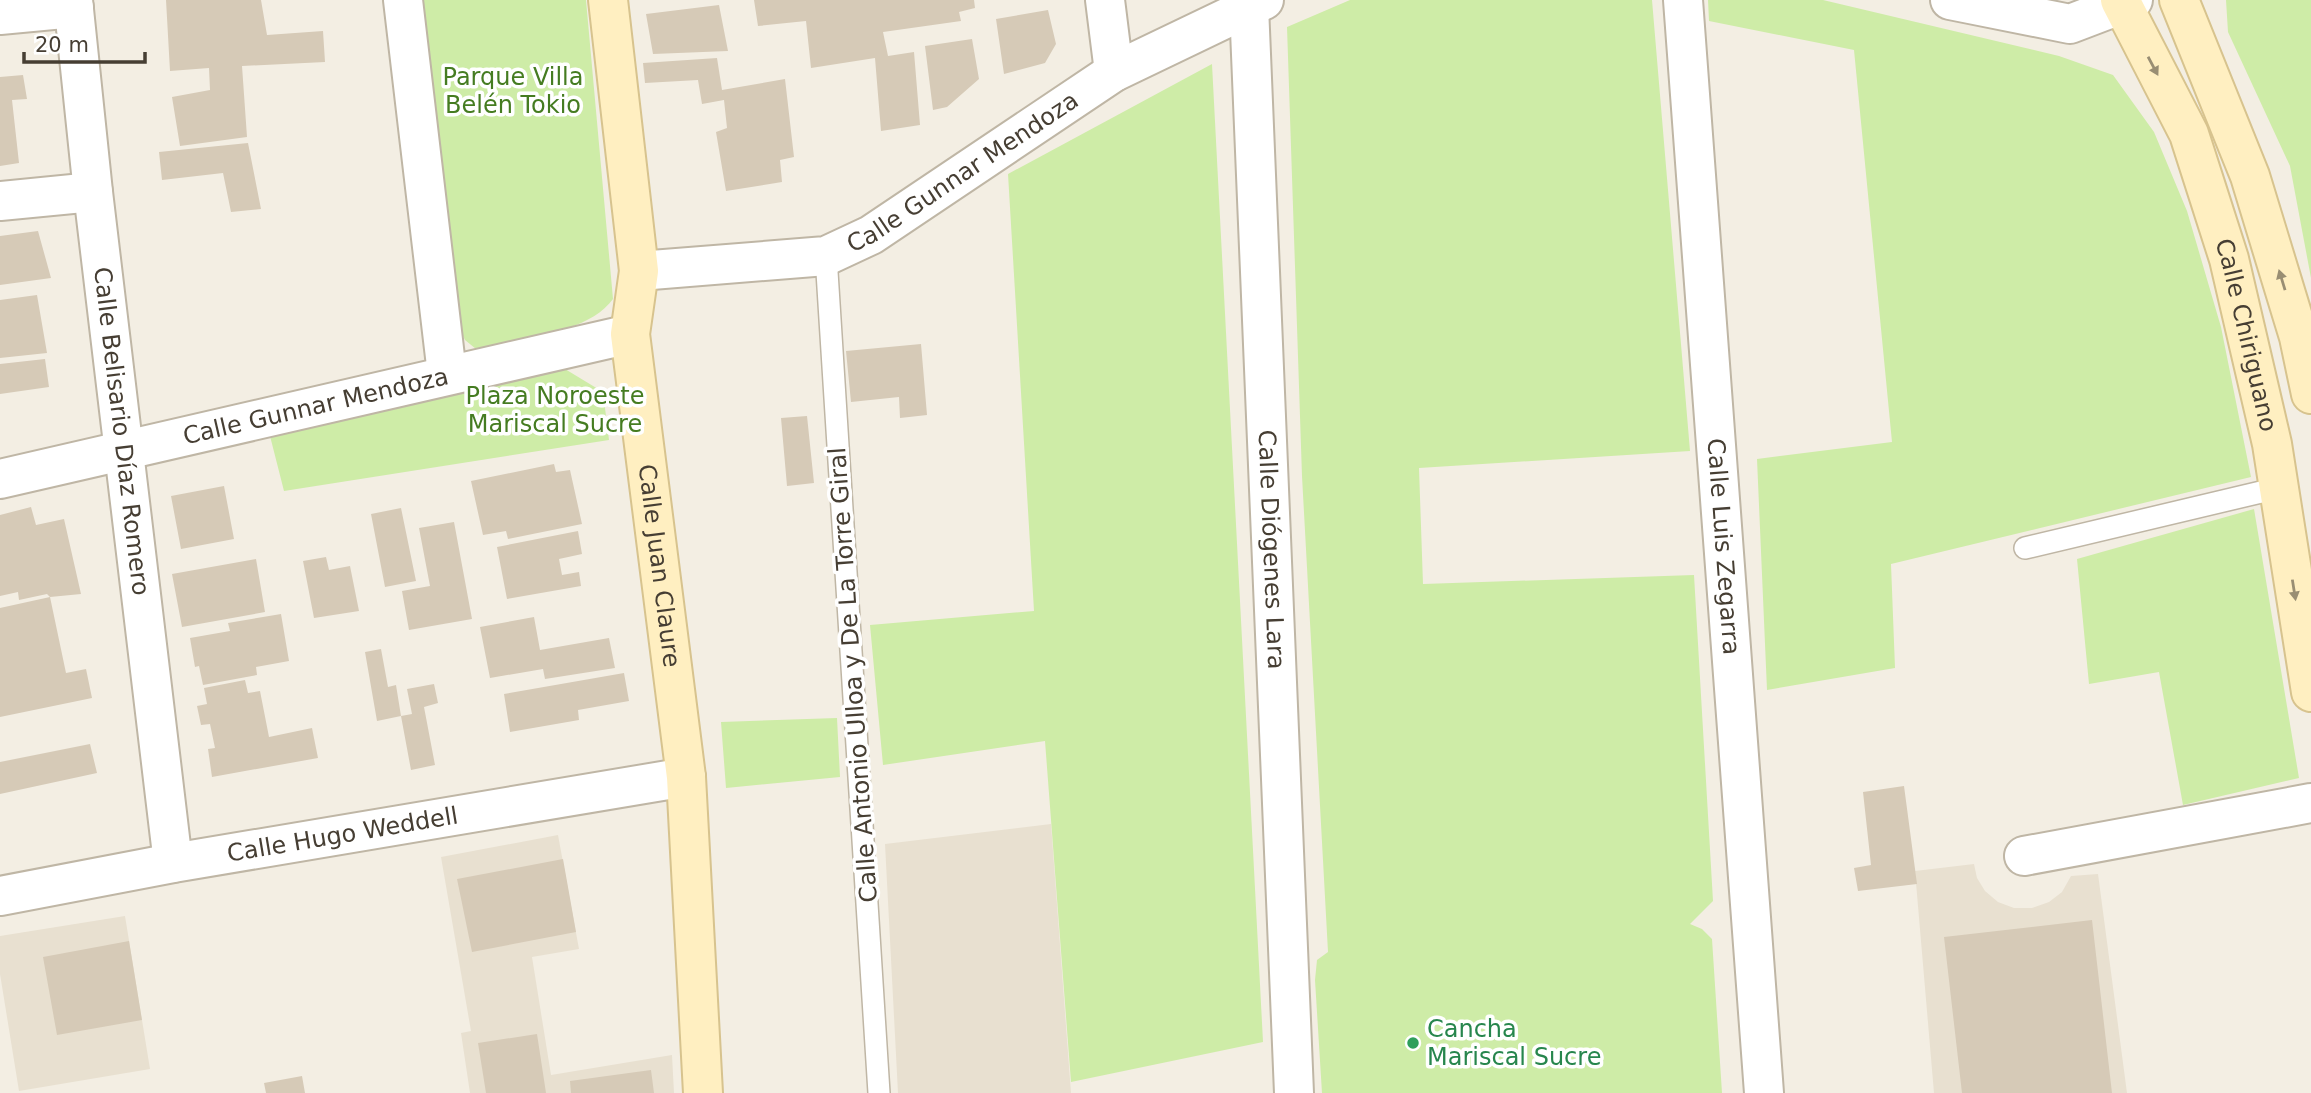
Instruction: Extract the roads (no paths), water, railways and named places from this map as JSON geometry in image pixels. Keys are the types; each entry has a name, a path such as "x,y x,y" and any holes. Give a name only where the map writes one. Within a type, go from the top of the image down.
{"street":[{"path":"403,0 447,374"},
{"name":"Calle Juan Claure","path":"608,0 639,271 630,334 686,777 703,1093"},
{"path":"1105,0 1114,72"},
{"name":"Calle Luis Zegarra","path":"1683,0 1764,1093"},
{"path":"1950,0 2070,24 2125,2"},
{"name":"Calle Chiriguano","path":"2179,0 2250,176 2305,336 2311,394"},
{"name":"Calle Chiriguano","path":"2125,2 2189,134 2229,259 2272,444 2278,488 2298,527 2311,692"},
{"name":"Calle Gunnar Mendoza","path":"639,271 826,256 872,234 1114,72 1257,3"},
{"name":"Calle Diógenes Lara","path":"1257,3 1294,1093"},
{"path":"0,15 74,4"},
{"name":"Calle Belisario Díaz Romero","path":"74,4 93,192 173,863"},
{"path":"0,201 93,192"},
{"name":"Calle Gunnar Mendoza","path":"0,479 630,334"},
{"name":"Calle Hugo Weddell","path":"0,896 173,863 686,777"},
{"path":"2024,856 2311,803"}],"lane":[{"name":"Calle Antonio Ulloa y De La Torre Giral","path":"826,256 879,1093"},
{"path":"2025,548 2278,488"}],"place":[{"name":"Cancha Mariscal Sucre","path":"1413,1043"}],"park label":[{"name":"Parque Villa Belén Tokio","path":"513,91"},
{"name":"Plaza Noroeste Mariscal Sucre","path":"555,410"}]}
